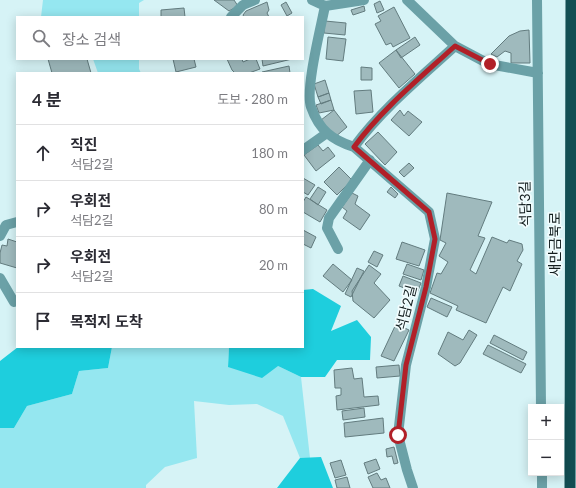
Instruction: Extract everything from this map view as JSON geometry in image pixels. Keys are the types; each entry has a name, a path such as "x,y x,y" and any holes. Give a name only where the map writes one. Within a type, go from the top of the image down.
{"highway":[{"name":"새만금북로","path":"570,488 571,0"}],"street":[{"path":"233,16 243,5 255,0"},
{"path":"312,0 325,6 364,0"},
{"path":"407,0 455,46 490,64 538,73"},
{"name":"석담3길","path":"537,0 541,404"},
{"name":"석담2길","path":"325,6 311,84 311,106 327,133 342,143 354,147 429,212 435,239 426,287 406,365 398,435 413,488"},
{"path":"354,147 366,130 392,104 455,46"},
{"path":"304,149 327,133"},
{"path":"338,249 327,228 329,218 370,160"},
{"path":"0,236 6,225 16,222"},
{"path":"0,278 14,302"},
{"path":"542,476 542,488"}],"shaded area":[{"path":"43,0 144,0 139,3 139,16 41,16"},
{"path":"93,60 139,60 140,72 98,72"},
{"path":"313,289 341,306 331,331 357,320 371,337 370,360 337,360 325,377 301,377 278,366 262,378 228,367 229,348 304,348 304,290"},
{"path":"17,348 112,348 108,368 79,371 72,394 27,406 14,428 0,428 0,361"},
{"path":"112,348 229,348 228,367 278,366 301,377 310,458 300,458 283,416 257,404 229,405 194,401 197,458 165,467 146,485 146,488 0,488 0,428 14,428 27,406 72,394 79,371 108,368"},
{"path":"321,457 333,488 277,488 300,458"}],"building":[{"path":"214,0 234,0 238,6 229,11"},
{"path":"380,1 384,10 377,13 374,4"},
{"path":"267,2 268,16 244,16 246,11"},
{"path":"286,2 292,13 287,16 281,5"},
{"path":"364,6 365,11 353,15 351,10"},
{"path":"394,7 410,38 393,47 391,43 386,45 375,24 381,21 378,16"},
{"path":"184,8 185,16 161,16 161,10"},
{"path":"325,21 346,23 345,35 324,33"},
{"path":"529,30 530,63 511,63 511,53 505,51 497,57 491,54 509,36 520,31"},
{"path":"328,37 346,39 343,61 326,59"},
{"path":"415,37 420,45 401,58 396,50"},
{"path":"396,50 415,74 399,88 379,63"},
{"path":"48,60 87,60 91,72 52,72"},
{"path":"173,60 194,60 196,67 176,72"},
{"path":"227,60 242,60 243,62 248,60 256,60 260,69 252,72 234,72"},
{"path":"262,60 288,60 263,66"},
{"path":"289,66 290,72 262,72"},
{"path":"361,67 372,68 372,80 361,80"},
{"path":"325,80 329,93 318,97 314,84"},
{"path":"371,90 373,112 356,114 354,91"},
{"path":"329,93 331,100 321,104 318,97"},
{"path":"331,100 334,110 319,113 316,105"},
{"path":"334,110 347,127 335,137 321,120"},
{"path":"400,110 404,116 408,111 422,122 409,136 391,120"},
{"path":"378,132 397,152 385,165 365,144"},
{"path":"318,145 323,151 328,147 335,156 316,171 304,155"},
{"path":"409,163 414,168 404,177 399,172"},
{"path":"339,167 352,180 337,195 324,182"},
{"path":"304,179 315,185 308,195 304,193"},
{"path":"318,187 326,192 318,205 310,199"},
{"path":"391,187 398,194 395,198 387,192"},
{"path":"352,193 358,196 355,204 370,215 360,230 343,218 347,211 342,207"},
{"path":"447,193 492,202 478,236 485,238 470,270 476,274 492,237 507,243 509,240 522,244 523,250 517,261 522,264 510,291 503,287 486,323 456,310 458,306 430,293 437,273 441,274 448,262 439,256 446,243 440,240"},
{"path":"306,197 327,210 320,222 304,213 304,200"},
{"path":"304,231 316,237 311,248 304,244"},
{"path":"8,239 16,242 16,268 0,263 2,245 7,246"},
{"path":"402,242 425,250 419,266 396,259"},
{"path":"374,251 383,255 377,267 368,262"},
{"path":"333,264 352,280 343,292 323,276"},
{"path":"407,264 424,270 421,280 403,274"},
{"path":"369,265 381,274 374,283 390,300 374,318 353,301 352,291"},
{"path":"357,268 364,271 351,297 345,294"},
{"path":"403,276 421,283 417,293 399,286"},
{"path":"431,298 452,307 447,317 427,307"},
{"path":"396,324 409,330 394,361 381,356"},
{"path":"469,330 477,335 460,363 455,366 438,354 448,332 463,340"},
{"path":"494,335 527,352 523,360 490,343"},
{"path":"488,345 526,364 521,373 483,354"},
{"path":"399,365 400,376 377,378 376,367"},
{"path":"352,368 354,379 362,378 364,397 378,396 379,405 337,410 336,396 341,395 341,388 335,388 334,370"},
{"path":"364,408 365,417 343,420 342,411"},
{"path":"383,418 384,433 345,437 344,423"},
{"path":"394,447 398,463 394,464 392,456 387,457 386,449"},
{"path":"376,459 380,469 368,474 364,463"},
{"path":"341,460 346,475 335,478 330,463"},
{"path":"377,473 381,480 386,478 390,488 373,488 368,477"},
{"path":"347,477 350,488 337,488 335,480"}],"route":[{"path":"398,435 406,365 426,287 435,239 429,212 354,147 366,130 402,94 455,46 490,64"}]}
